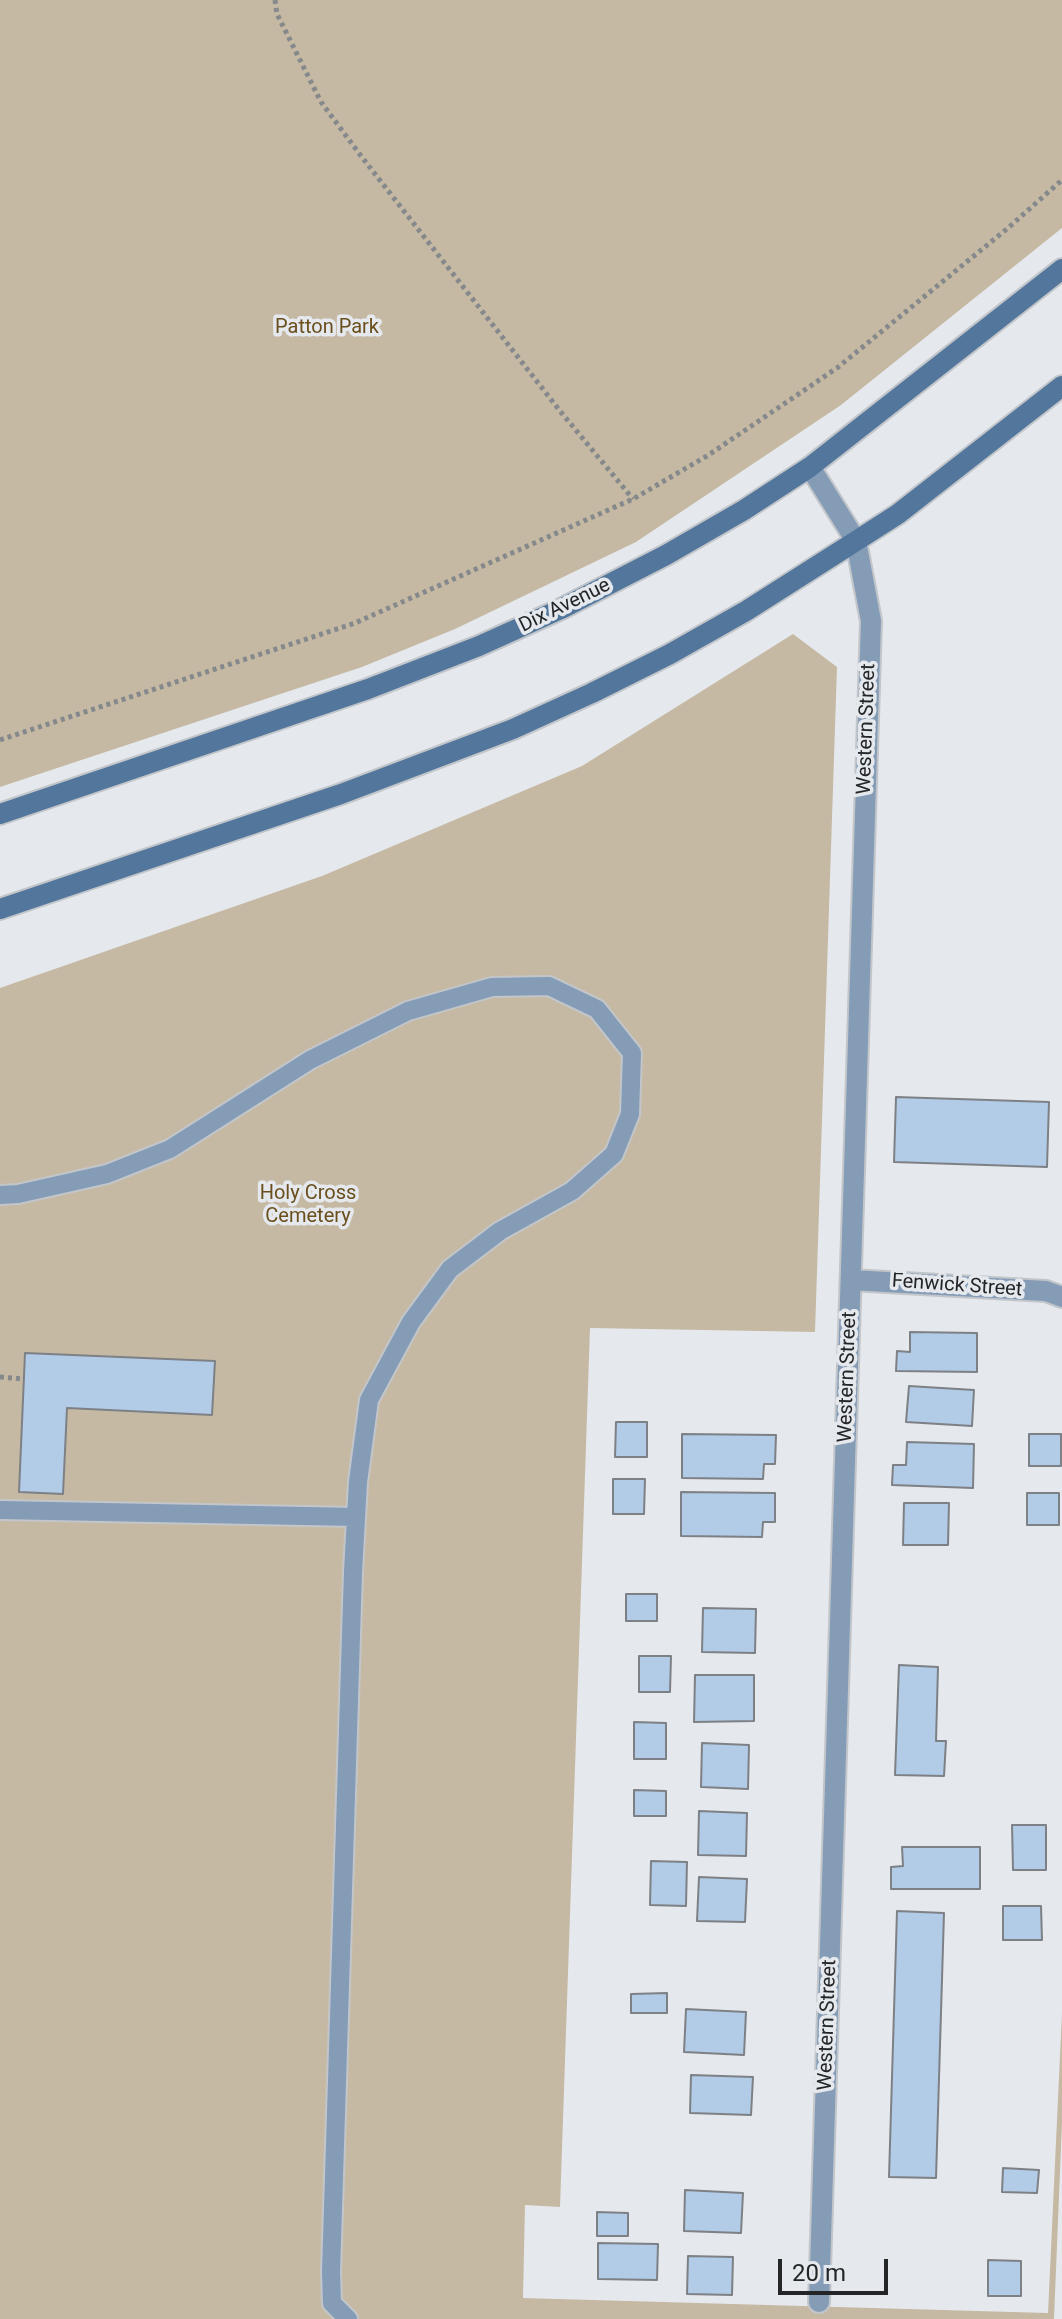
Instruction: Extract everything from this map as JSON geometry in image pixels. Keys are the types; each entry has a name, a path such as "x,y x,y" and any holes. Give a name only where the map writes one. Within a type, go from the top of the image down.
{"street":[{"name":"Dix Avenue","path":"0,814 368,689 479,646 561,609 666,555 810,467 1062,269"},
{"path":"0,909 341,794 513,729 592,693 746,611 898,514 1062,386"},
{"name":"Western Street","path":"810,467 856,541 871,621 819,2302"},
{"name":"Fenwick Street","path":"851,1280 1046,1291 1062,1297"}],"lane":[{"path":"0,1195 18,1194 107,1174 170,1149 310,1060 408,1011 492,987 549,986 597,1009 632,1053 630,1114 614,1154 572,1191 500,1231 450,1269 411,1322 369,1400 356,1517 331,2272 332,2303 348,2319"},
{"path":"0,1510 356,1517"}],"path":[{"path":"275,0 277,14 321,102 511,349 633,499"},
{"path":"0,740 355,623 633,499 707,456 837,368 1062,180"},
{"path":"0,1377 24,1379"}],"green space":[{"name":"Patton Park","path":"0,0 1062,0 1062,228 841,405 636,542 455,629 362,667 0,787"},
{"name":"Holy Cross Cemetery","path":"793,634 837,667 815,1332 590,1328 560,2207 525,2205 523,2298 1048,2313 1062,2013 1062,2123 1054,2319 0,2319 0,988 322,876 582,766"}],"building":[{"path":"896,1097 1049,1102 1047,1167 894,1162"},
{"path":"910,1332 977,1333 977,1372 896,1371 897,1351 910,1352"},
{"path":"25,1353 215,1361 212,1415 67,1408 63,1494 19,1492"},
{"path":"909,1386 974,1390 972,1426 906,1422"},
{"path":"616,1422 647,1422 647,1457 615,1457"},
{"path":"682,1434 776,1435 775,1464 764,1464 763,1479 682,1478"},
{"path":"1029,1434 1061,1434 1061,1466 1029,1466"},
{"path":"907,1442 974,1444 973,1488 892,1485 893,1465 906,1465"},
{"path":"613,1479 645,1479 644,1514 613,1514"},
{"path":"681,1492 775,1493 775,1522 763,1522 762,1537 681,1536"},
{"path":"1027,1493 1059,1493 1059,1525 1027,1525"},
{"path":"904,1503 949,1503 948,1545 903,1545"},
{"path":"626,1594 657,1594 657,1621 626,1621"},
{"path":"703,1608 756,1609 755,1653 702,1652"},
{"path":"639,1656 671,1656 670,1692 639,1692"},
{"path":"899,1665 938,1667 936,1741 946,1741 944,1776 895,1775"},
{"path":"695,1675 754,1675 754,1721 694,1722"},
{"path":"634,1722 666,1723 666,1759 634,1759"},
{"path":"702,1743 749,1745 748,1789 701,1787"},
{"path":"634,1790 666,1791 666,1816 634,1816"},
{"path":"699,1811 747,1813 746,1856 698,1855"},
{"path":"1012,1825 1046,1825 1046,1870 1013,1870"},
{"path":"902,1847 980,1847 980,1889 891,1889 891,1867 903,1866"},
{"path":"651,1861 687,1862 686,1906 650,1905"},
{"path":"699,1877 747,1879 745,1922 697,1921"},
{"path":"1003,1906 1041,1906 1042,1940 1003,1940"},
{"path":"897,1911 944,1913 936,2178 889,2177"},
{"path":"667,1993 667,2013 631,2013 631,1994"},
{"path":"686,2009 746,2012 744,2055 684,2052"},
{"path":"691,2075 753,2077 751,2115 690,2113"},
{"path":"1003,2168 1039,2170 1037,2193 1002,2192"},
{"path":"685,2190 743,2193 741,2233 684,2231"},
{"path":"597,2212 628,2213 628,2236 597,2236"},
{"path":"598,2243 658,2244 657,2280 598,2279"},
{"path":"688,2256 733,2257 732,2295 687,2294"},
{"path":"988,2260 1021,2261 1021,2296 988,2296"}]}
